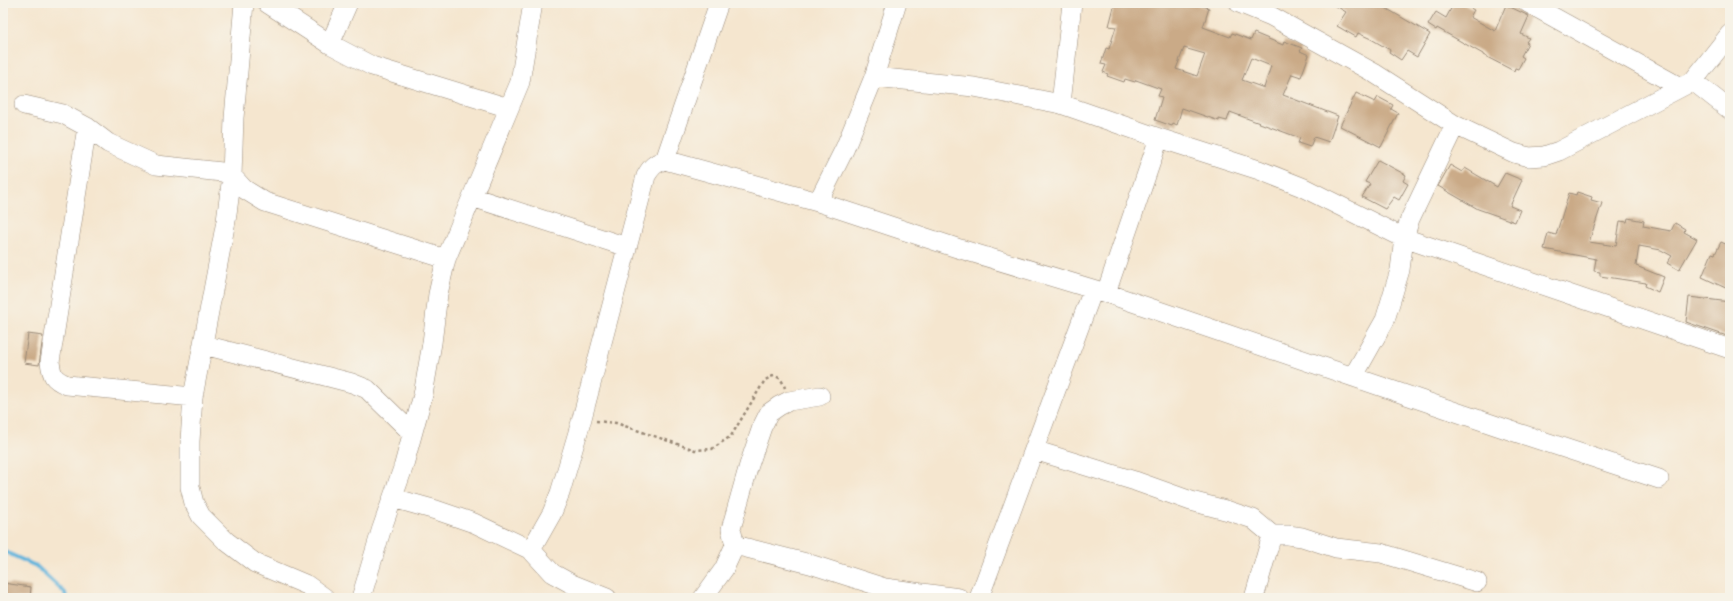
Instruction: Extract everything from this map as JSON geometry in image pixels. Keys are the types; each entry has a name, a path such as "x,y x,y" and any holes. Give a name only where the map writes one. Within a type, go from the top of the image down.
{"street":[{"path":"244,3 234,118 232,176 226,221 220,247 204,345 193,397 190,441 190,487 194,503 201,516 226,540 255,564 307,585 325,598"},
{"path":"267,3 330,44 372,66 509,108"},
{"path":"330,44 348,3"},
{"path":"361,598 403,468 423,395 432,343 438,294 446,259 520,82 533,3"},
{"path":"665,160 719,3"},
{"path":"818,202 846,148 874,77 897,3"},
{"path":"1061,104 1072,3"},
{"path":"1239,3 1271,16 1374,73 1455,125 1514,153 1529,156 1544,156 1559,151 1686,84 1730,34"},
{"path":"1528,3 1686,84 1730,110"},
{"path":"874,77 974,87 1061,104 1159,138 1259,170 1302,187 1404,238 1730,349"},
{"path":"24,105 63,114 87,128 108,143 156,165 212,170 232,176 244,188 265,202 446,259"},
{"path":"1353,377 1385,320 1400,270 1404,238 1410,219 1455,125"},
{"path":"87,128 50,362 52,373 56,380 66,384 193,397"},
{"path":"979,598 1034,450 1100,292 1159,138"},
{"path":"531,550 552,513 560,493 581,422 646,176 656,163 665,160 818,202 1100,292 1512,431 1660,479"},
{"path":"472,198 627,247"},
{"path":"204,345 352,383 367,389 412,433"},
{"path":"703,598 724,569 735,545 731,529 749,465 762,427 767,418 770,413 788,401 820,396"},
{"path":"1034,450 1134,481 1191,501 1253,519 1272,535 1302,537 1336,548 1381,553 1477,582"},
{"path":"393,498 436,510 474,523 531,550 552,573 572,584 607,598"},
{"path":"1254,598 1272,535"},
{"path":"735,545 810,564 885,593 959,598"}],"path":[{"path":"581,422 601,420 616,423 695,450 712,449"}],"building":[{"path":"1115,3 1193,3 1209,8 1203,27 1230,37 1232,33 1251,40 1254,33 1283,45 1284,41 1302,48 1300,51 1309,55 1301,77 1292,74 1283,95 1338,116 1329,142 1314,137 1310,147 1298,143 1300,138 1230,112 1227,121 1219,119 1219,121 1182,108 1177,125 1173,123 1172,126 1155,120 1162,97 1158,96 1161,89 1136,80 1135,82 1125,79 1124,82 1107,76 1108,74 1103,72 1106,65 1101,64 1106,48 1109,49 1116,27 1109,26","holes":["1184,48 1205,54 1197,76 1176,69","1251,58 1271,66 1264,88 1242,80"]},
{"path":"1331,3 1377,3 1430,34 1417,57 1407,51 1401,60 1389,52 1390,50 1371,39 1358,33 1356,37 1337,26 1346,12"},
{"path":"1454,3 1461,3 1474,10 1470,17 1495,31 1506,5 1529,16 1521,34 1529,38 1526,42 1528,43 1521,56 1524,58 1518,69 1515,68 1514,71 1437,28 1436,30 1428,25 1436,12 1446,18"},
{"path":"1356,93 1375,102 1378,97 1393,105 1391,109 1398,113 1381,147 1340,126"},
{"path":"1378,160 1406,175 1403,181 1408,184 1399,200 1394,197 1385,209 1362,197 1370,184 1365,182"},
{"path":"1450,165 1462,172 1465,168 1497,187 1505,173 1522,180 1510,206 1520,210 1515,222 1478,209 1438,186"},
{"path":"1577,192 1592,197 1591,200 1602,203 1589,242 1616,246 1620,221 1627,222 1628,218 1644,221 1643,226 1671,231 1675,223 1685,229 1684,232 1697,239 1679,270 1667,263 1672,256 1661,250 1639,246 1636,266 1664,277 1658,292 1645,286 1646,283 1600,276 1600,272 1594,271 1596,259 1544,249 1548,233 1556,235 1569,193 1576,195"},
{"path":"1721,242 1730,246 1730,290 1702,277 1712,253 1715,254"},
{"path":"1689,297 1730,302 1727,336 1686,322"},
{"path":"28,334 43,336 39,365 24,363"},
{"path":"3,583 31,587 30,598 3,598"}],"waterway":[{"path":"3,551 36,566 65,593 66,598"}]}
